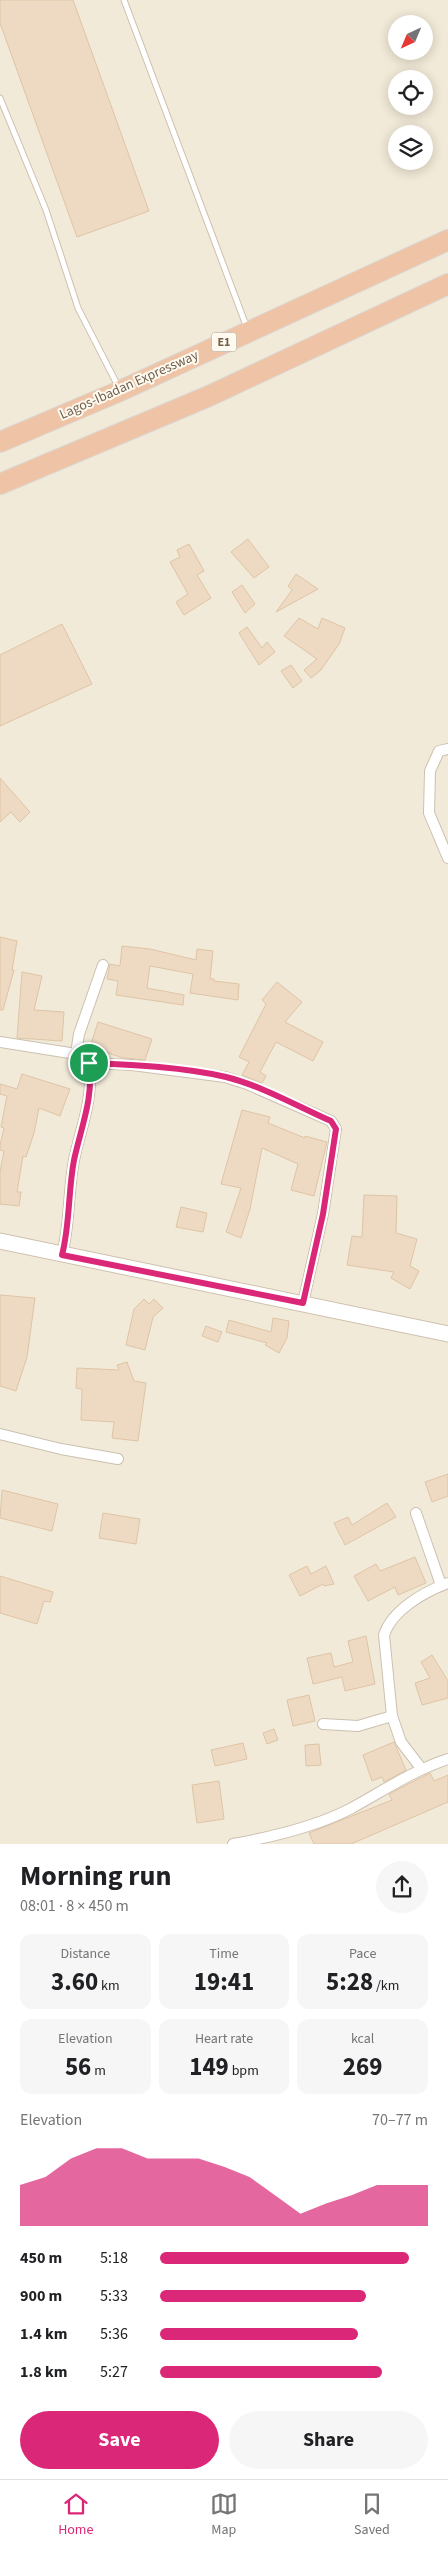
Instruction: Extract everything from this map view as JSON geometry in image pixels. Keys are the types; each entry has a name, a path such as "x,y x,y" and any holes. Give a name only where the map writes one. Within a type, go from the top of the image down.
{"highway":[{"name":"Lagos-Ibadan Expressway","path":"0,442 120,391 248,330 448,240"},
{"path":"0,484 210,396 448,284"}],"street":[{"path":"448,749 439,751 430,771 429,813 448,858"},
{"path":"76,1054 79,1034 103,965"},
{"path":"0,1042 76,1054 89,1063 132,1064 225,1077 246,1084 331,1121 336,1129 323,1214 303,1303"},
{"path":"62,1255 68,1233 74,1161 89,1109 92,1080 89,1063"},
{"path":"0,1241 448,1334"},
{"path":"0,1434 61,1449 118,1459"},
{"path":"416,1513 445,1584 409,1604 387,1624 384,1635 392,1716 401,1742 420,1768"},
{"path":"322,1724 358,1726 392,1716"},
{"path":"233,1844 278,1834 348,1810 420,1768 448,1759"}],"lane":[{"path":"124,0 248,330"},
{"path":"0,98 46,210 78,308 120,391"}],"shaded area":[{"path":"0,0 448,0 448,1844 0,1844"}],"building":[{"path":"0,0 73,0 149,211 77,237 0,23"},
{"path":"248,539 269,567 254,578 231,552"},
{"path":"189,544 204,571 197,575 211,598 184,615 176,602 188,594 170,562 180,557 177,550"},
{"path":"296,574 318,589 276,612 292,590 288,586"},
{"path":"242,585 255,604 245,613 232,592"},
{"path":"299,618 318,629 322,618 345,628 339,644 321,670 311,678 304,670 317,659 284,636"},
{"path":"62,624 92,684 0,726 0,655"},
{"path":"247,627 262,648 267,642 275,652 259,665 239,633"},
{"path":"291,665 302,681 293,688 281,671"},
{"path":"0,778 30,812 20,822 11,812 0,822"},
{"path":"0,937 17,941 12,970 14,970 3,1010 0,1010"},
{"path":"122,946 150,949 196,960 197,949 213,951 210,979 239,984 238,1000 190,993 193,974 150,966 147,988 184,995 183,1005 116,995 118,981 107,979 110,964 120,966"},
{"path":"22,972 42,976 34,1010 64,1012 62,1041 17,1038"},
{"path":"277,982 302,1002 285,1022 323,1042 313,1061 276,1042 260,1072 266,1076 262,1083 242,1075 249,1062 239,1057 266,1004 262,1000"},
{"path":"98,1022 152,1039 145,1060 123,1058 90,1047"},
{"path":"22,1074 70,1089 60,1116 39,1108 34,1133 26,1157 23,1156 17,1192 21,1192 19,1206 0,1204 0,1172 4,1151 0,1150 4,1128 1,1127 7,1096 0,1094 0,1084 17,1089"},
{"path":"242,1110 270,1117 268,1123 305,1138 305,1136 327,1142 314,1196 291,1190 298,1164 262,1148 250,1209 241,1238 226,1232 241,1188 221,1184"},
{"path":"364,1195 397,1196 396,1233 417,1239 410,1266 419,1271 410,1289 391,1278 394,1272 347,1265 352,1236 362,1237"},
{"path":"181,1207 207,1213 203,1232 176,1227"},
{"path":"0,1295 35,1298 27,1357 16,1391 0,1386"},
{"path":"144,1299 149,1304 154,1299 163,1308 153,1317 145,1350 126,1345 134,1309"},
{"path":"273,1318 289,1321 287,1338 279,1353 265,1345 267,1343 226,1332 229,1320 271,1332"},
{"path":"206,1326 222,1332 218,1342 202,1336"},
{"path":"127,1362 134,1381 146,1383 138,1441 112,1438 114,1422 81,1420 82,1389 76,1388 77,1368 119,1370 117,1365"},
{"path":"448,1474 448,1496 432,1502 425,1482"},
{"path":"2,1490 58,1504 52,1531 0,1518"},
{"path":"387,1503 396,1517 345,1545 334,1523 348,1517 352,1525"},
{"path":"103,1513 140,1519 136,1544 99,1538"},
{"path":"415,1557 426,1583 398,1595 395,1587 368,1601 354,1576 376,1564 380,1571"},
{"path":"307,1566 311,1574 326,1566 334,1584 324,1586 323,1584 300,1596 289,1575"},
{"path":"0,1576 53,1592 50,1602 44,1601 37,1624 0,1613"},
{"path":"366,1636 375,1684 345,1691 342,1677 313,1684 307,1658 331,1653 334,1667 353,1662 348,1641"},
{"path":"432,1655 448,1681 448,1698 422,1705 415,1683 430,1678 421,1662"},
{"path":"309,1695 315,1721 293,1726 287,1700"},
{"path":"274,1729 278,1740 267,1744 263,1733"},
{"path":"394,1742 406,1770 384,1782 382,1777 372,1781 363,1755"},
{"path":"243,1743 247,1759 215,1766 211,1750"},
{"path":"319,1744 321,1765 306,1766 305,1745"},
{"path":"430,1773 434,1781 448,1775 448,1802 351,1844 314,1844 309,1833 392,1800 389,1794"},
{"path":"219,1781 224,1819 197,1823 192,1785"}],"route":[{"path":"89,1063 132,1064 225,1077 246,1084 331,1121 336,1129 323,1214 303,1303 62,1255 68,1233 74,1161 89,1109 92,1080 89,1063"}]}
